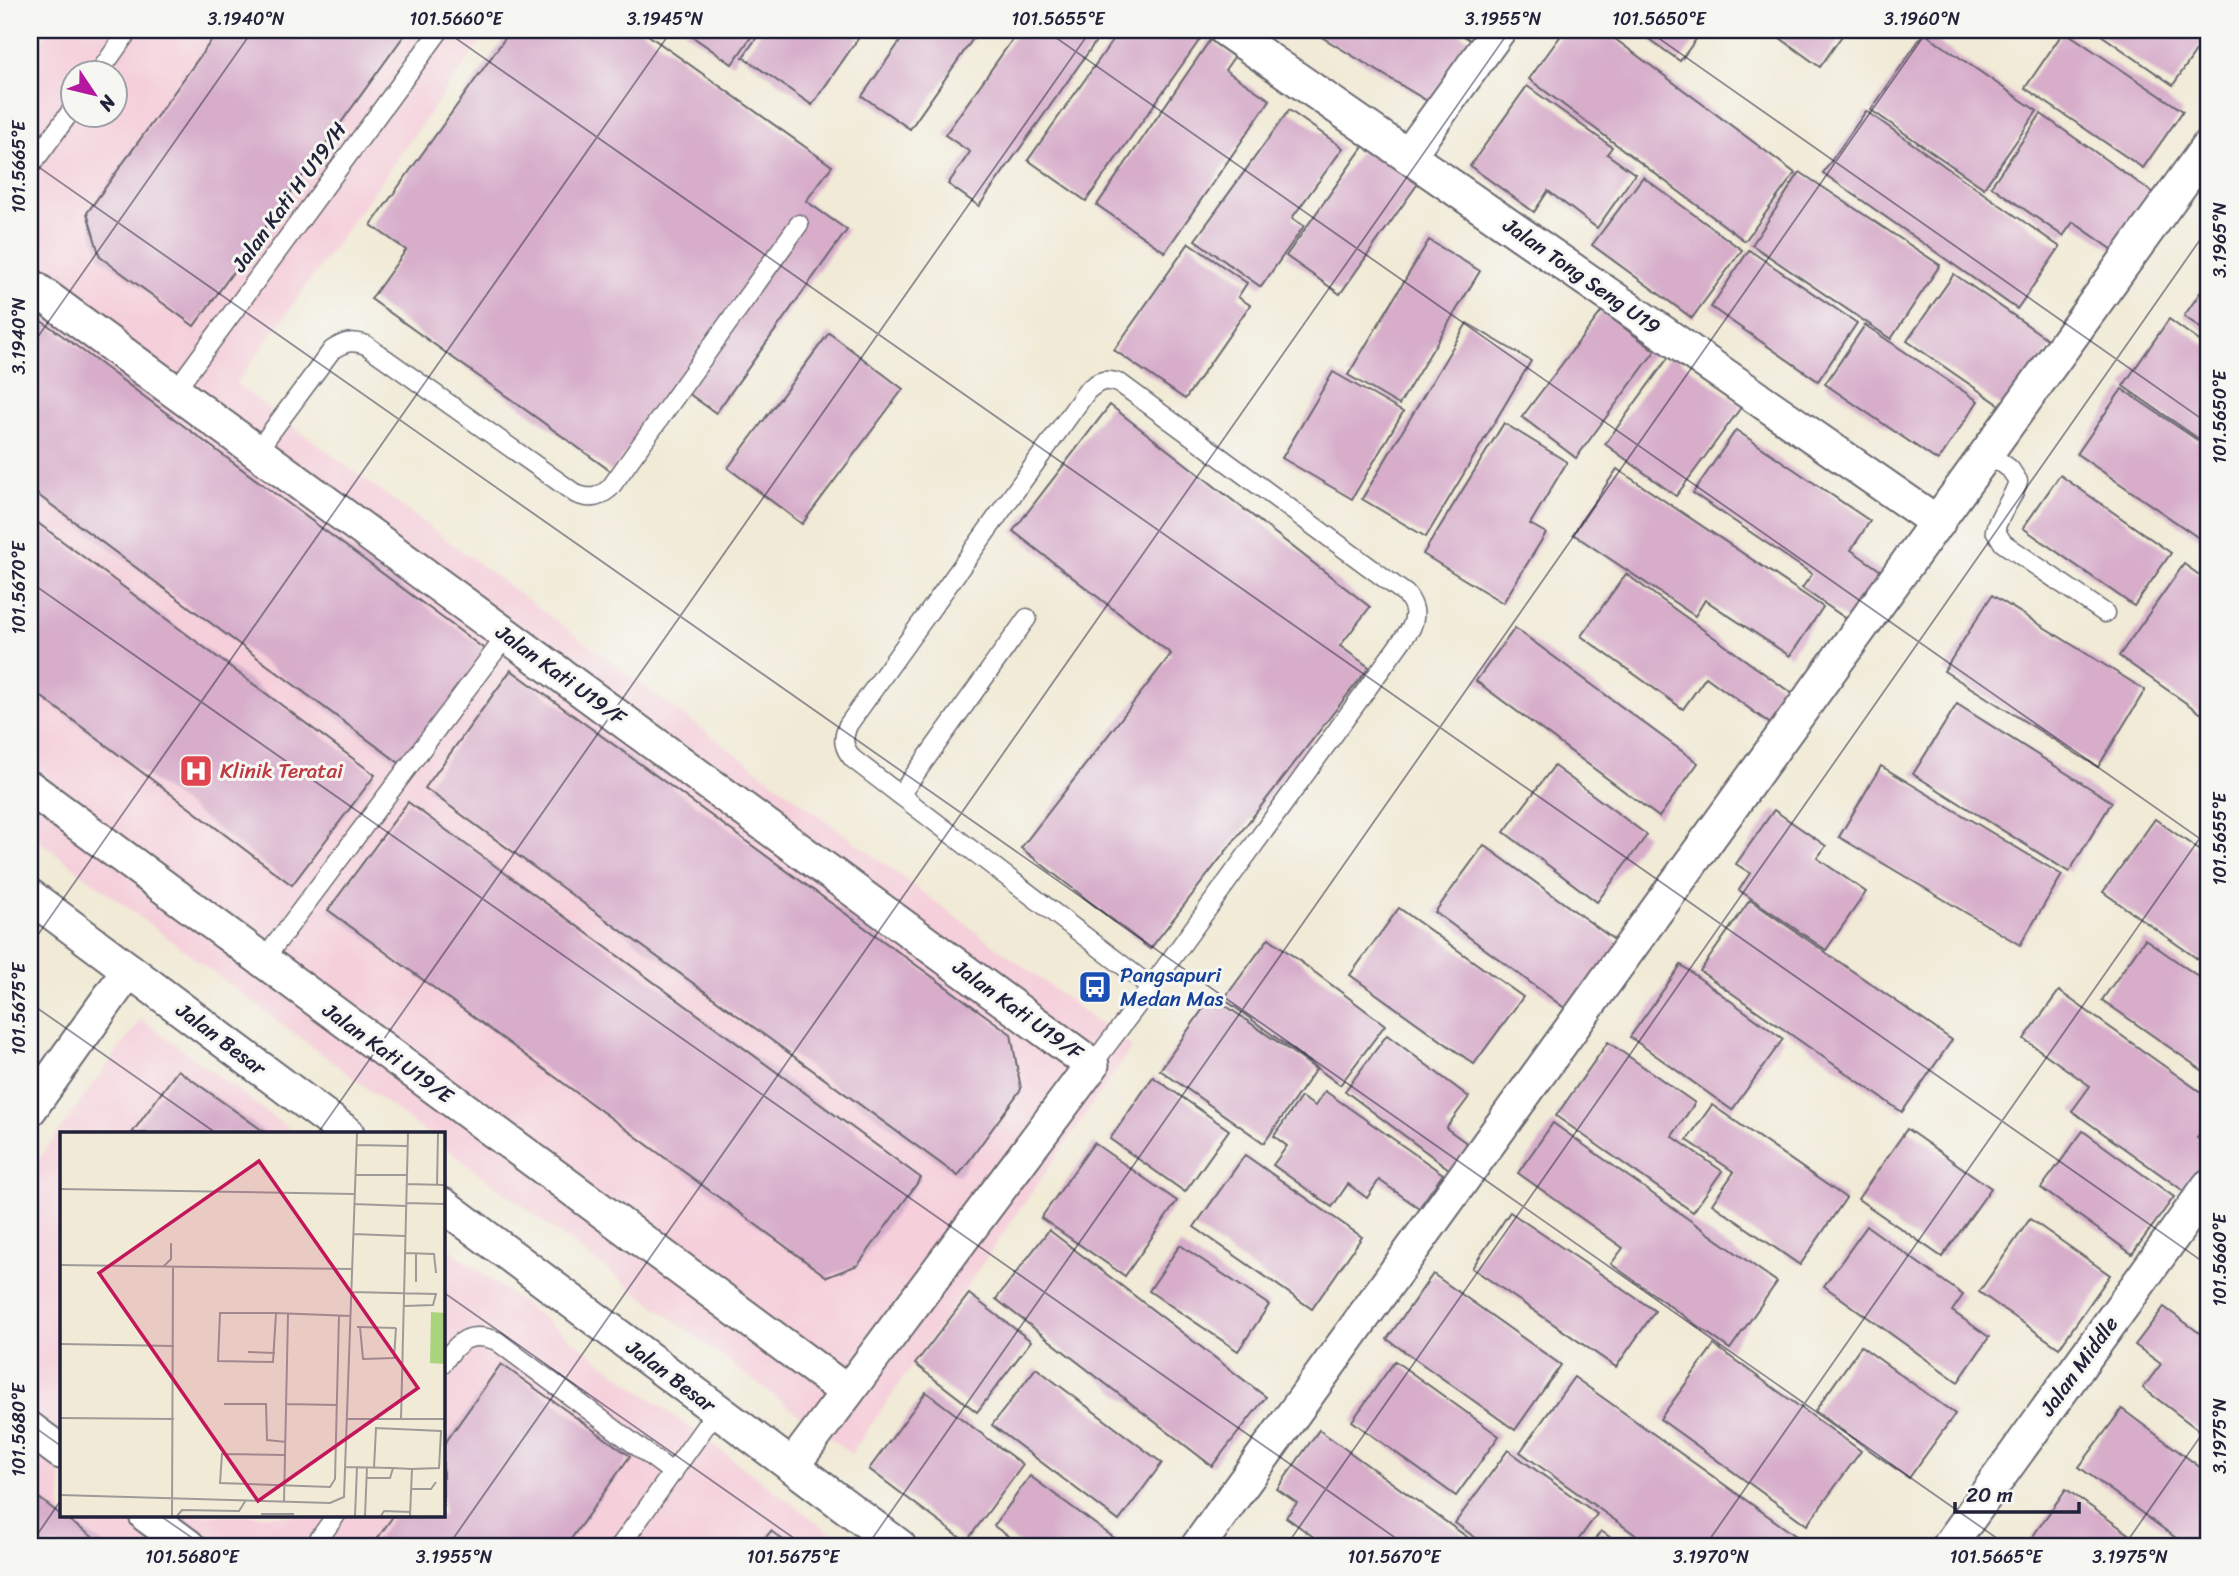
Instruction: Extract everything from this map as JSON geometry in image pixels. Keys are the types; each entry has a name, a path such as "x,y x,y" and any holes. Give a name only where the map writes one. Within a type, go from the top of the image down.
{"street":[{"name":"Jalan Tong Seng U19","path":"1226,30 1938,523"},
{"path":"1408,156 1499,30"},
{"path":"1198,1546 2209,145"},
{"name":"Jalan Kati U19/F","path":"30,285 1092,1065"},
{"name":"Jalan Kati U19/E","path":"30,788 847,1392"},
{"name":"Jalan Besar","path":"30,896 346,1132"},
{"path":"30,1109 129,970"},
{"path":"792,1466 1092,1065"},
{"name":"Jalan Middle","path":"1950,1546 2209,1186"},
{"name":"Jalan Besar","path":"444,1206 899,1546"},
{"path":"30,1429 60,1451"},
{"path":"147,1516 188,1546"}],"lane":[{"path":"108,60 130,30"},
{"name":"Jalan Kati H U19/H","path":"175,391 440,30"},
{"path":"30,167 60,126"},
{"path":"257,451 331,350 342,343 354,341 366,345 576,494 588,499 600,496 610,488 799,224"},
{"path":"1092,1065 1151,987 1410,628 1415,617 1413,604 1406,594 1121,384 1110,380 1097,382 1087,391 848,725 843,737 845,750 853,759 1151,987"},
{"path":"1987,452 2010,470 2018,481 2014,496 1998,516 1995,530 2003,542 2105,613"},
{"path":"900,795 1027,618"},
{"path":"263,961 507,635"},
{"path":"444,1362 453,1348 466,1338 482,1336 497,1341 673,1473"},
{"path":"620,1546 717,1410"},
{"path":"314,1546 335,1516"}],"shaded area":[{"path":"49,30 489,30 236,384 1132,1047 851,1454 444,1147 444,1132 425,1132 30,834 30,57"},
{"path":"141,1019 294,1132 60,1132 60,1516 444,1516 444,1245 849,1546 30,1546 30,1171"}],"building":[{"path":"219,30 408,30 194,326 100,257 87,213"},
{"path":"511,30 641,30 832,166 806,201 847,230 716,413 675,384 612,472 371,299 406,250 371,225"},
{"path":"683,30 756,30 732,64"},
{"path":"762,30 864,30 812,105 743,57"},
{"path":"908,30 979,30 910,129 862,96"},
{"path":"1019,30 1104,30 979,206 948,184 970,152 945,135"},
{"path":"1120,30 1190,30 1201,38 1086,201 1028,160"},
{"path":"1310,30 1454,30 1472,41 1434,105"},
{"path":"1565,30 1603,30 1795,173 1745,241 1529,79"},
{"path":"1636,30 1703,30 1680,61"},
{"path":"1769,30 1846,30 1820,67"},
{"path":"2094,30 2209,30 2209,32 2173,85"},
{"path":"2064,31 2183,111 2143,168 2025,88"},
{"path":"1924,33 2037,111 1984,188 1871,110"},
{"path":"1210,40 1234,57 1225,70 1270,100 1165,252 1097,205"},
{"path":"1527,86 1612,147 1607,154 1635,174 1597,228 1548,191 1534,212 1470,166"},
{"path":"1289,110 1343,148 1292,218 1304,226 1261,287 1195,240"},
{"path":"1866,111 2060,247 2017,309 1823,173"},
{"path":"2041,114 2156,195 2116,252 2073,222 2063,236 1991,186"},
{"path":"1365,144 1419,182 1340,294 1286,256"},
{"path":"1800,172 1940,265 1891,339 1752,245"},
{"path":"1643,177 1742,250 1692,318 1592,245"},
{"path":"1429,240 1480,271 1399,405 1348,375"},
{"path":"1189,243 1247,283 1238,297 1250,305 1185,399 1114,350"},
{"path":"1749,250 1857,323 1818,381 1711,307"},
{"path":"1954,274 2053,343 2007,410 1907,341"},
{"path":"2209,280 2209,334 2184,316"},
{"path":"1602,311 1655,351 1576,458 1522,417"},
{"path":"30,314 487,651 402,765 30,489"},
{"path":"2169,319 2209,348 2209,446 2123,386"},
{"path":"1467,323 1531,361 1426,537 1362,499"},
{"path":"1865,325 1978,401 1938,461 1825,384"},
{"path":"829,333 903,389 802,524 728,468"},
{"path":"1671,354 1742,406 1676,496 1605,444"},
{"path":"1333,372 1403,412 1352,499 1282,458"},
{"path":"2122,389 2209,448 2209,545 2077,454"},
{"path":"1110,405 1370,607 1340,646 1369,667 1150,949 1021,848 1171,654 1013,531"},
{"path":"1504,423 1567,462 1530,524 1546,533 1503,603 1423,554"},
{"path":"1736,430 1870,521 1851,550 1884,573 1851,622 1802,588 1812,574 1693,493"},
{"path":"1617,469 1823,607 1790,656 1705,600 1695,616 1573,534"},
{"path":"2060,475 2171,553 2134,606 2023,528"},
{"path":"30,517 375,775 292,885 30,688"},
{"path":"2184,564 2209,582 2209,719 2119,656"},
{"path":"1626,574 1798,698 1776,728 1706,677 1683,709 1581,636"},
{"path":"1992,595 2145,690 2098,767 1944,671"},
{"path":"1515,628 1698,763 1659,817 1476,681"},
{"path":"511,670 1011,1034 1021,1089 958,1176 425,788"},
{"path":"1957,704 2112,802 2069,872 1913,774"},
{"path":"1554,766 1647,835 1597,902 1504,832"},
{"path":"1881,766 2062,875 2020,945 1839,837"},
{"path":"408,802 921,1178 858,1265 827,1277 328,910"},
{"path":"1774,810 1826,846 1817,858 1866,892 1826,950 1739,890 1750,873 1736,864"},
{"path":"2155,819 2209,857 2209,967 2103,892"},
{"path":"1484,845 1624,947 1574,1015 1435,912"},
{"path":"1750,900 1952,1040 1902,1112 1700,971"},
{"path":"1399,908 1523,997 1474,1064 1350,975"},
{"path":"1269,938 1385,1025 1340,1085 1224,999"},
{"path":"2145,939 2209,984 2209,1075 2102,1000"},
{"path":"1681,965 1783,1039 1732,1110 1630,1037"},
{"path":"2059,991 2209,1098 2209,1122 2197,1138 2209,1146 2209,1164 2188,1194 2072,1111 2090,1086 2024,1039"},
{"path":"1212,996 1316,1069 1264,1143 1160,1070"},
{"path":"1387,1035 1469,1097 1446,1128 1472,1147 1453,1172 1345,1091"},
{"path":"1608,1042 1695,1103 1672,1136 1722,1171 1693,1212 1556,1116"},
{"path":"178,1070 265,1132 133,1132"},
{"path":"1153,1077 1229,1130 1185,1192 1110,1139"},
{"path":"1325,1091 1443,1174 1419,1208 1379,1180 1367,1198 1348,1184 1332,1207 1273,1165 1287,1146 1274,1136 1301,1097 1315,1106"},
{"path":"1712,1105 1846,1198 1800,1265 1712,1204 1734,1172 1687,1140"},
{"path":"1553,1123 1777,1282 1730,1349 1611,1264 1623,1248 1518,1173"},
{"path":"1907,1129 1991,1188 1942,1257 1858,1199"},
{"path":"2083,1131 2174,1197 2132,1254 2041,1188"},
{"path":"1094,1143 1177,1201 1125,1276 1041,1218"},
{"path":"1245,1155 1362,1237 1312,1309 1194,1227"},
{"path":"1510,1212 1655,1311 1616,1367 1472,1268"},
{"path":"2030,1219 2110,1275 2059,1348 1979,1292"},
{"path":"1867,1226 1963,1295 1952,1311 1989,1337 1958,1382 1824,1286"},
{"path":"1049,1230 1266,1397 1212,1466 996,1299"},
{"path":"1180,1245 1269,1305 1238,1351 1149,1291"},
{"path":"1433,1274 1561,1365 1515,1430 1387,1339"},
{"path":"969,1294 1031,1341 977,1412 915,1364"},
{"path":"2164,1307 2209,1340 2209,1438 2143,1388 2161,1364 2135,1345"},
{"path":"1714,1345 1861,1451 1807,1525 1660,1419"},
{"path":"1861,1346 1955,1414 1909,1478 1815,1411"},
{"path":"1395,1361 1499,1436 1456,1496 1352,1421"},
{"path":"501,1364 630,1456 566,1546 372,1546 393,1516 444,1516 444,1445"},
{"path":"1036,1368 1162,1463 1119,1521 992,1425"},
{"path":"1574,1377 1810,1546 1651,1546 1520,1452"},
{"path":"926,1392 1023,1465 966,1542 869,1469"},
{"path":"2122,1409 2209,1474 2209,1546 2187,1546 2079,1467"},
{"path":"1319,1430 1467,1537 1460,1546 1326,1546 1286,1517 1297,1503 1277,1489"},
{"path":"1508,1450 1597,1514 1574,1546 1487,1546 1455,1523"},
{"path":"1030,1476 1125,1546 1022,1546 994,1526"},
{"path":"2066,1489 2146,1546 2026,1546"},
{"path":"30,1491 60,1516 106,1546 30,1546"},
{"path":"771,1531 791,1546 759,1546"},
{"path":"1601,1531 1623,1546 1590,1546"}],"place":[{"name":"Klinik Teratai","path":"196,771"},
{"name":"Pangsapuri Medan Mas","path":"1095,987"}]}
